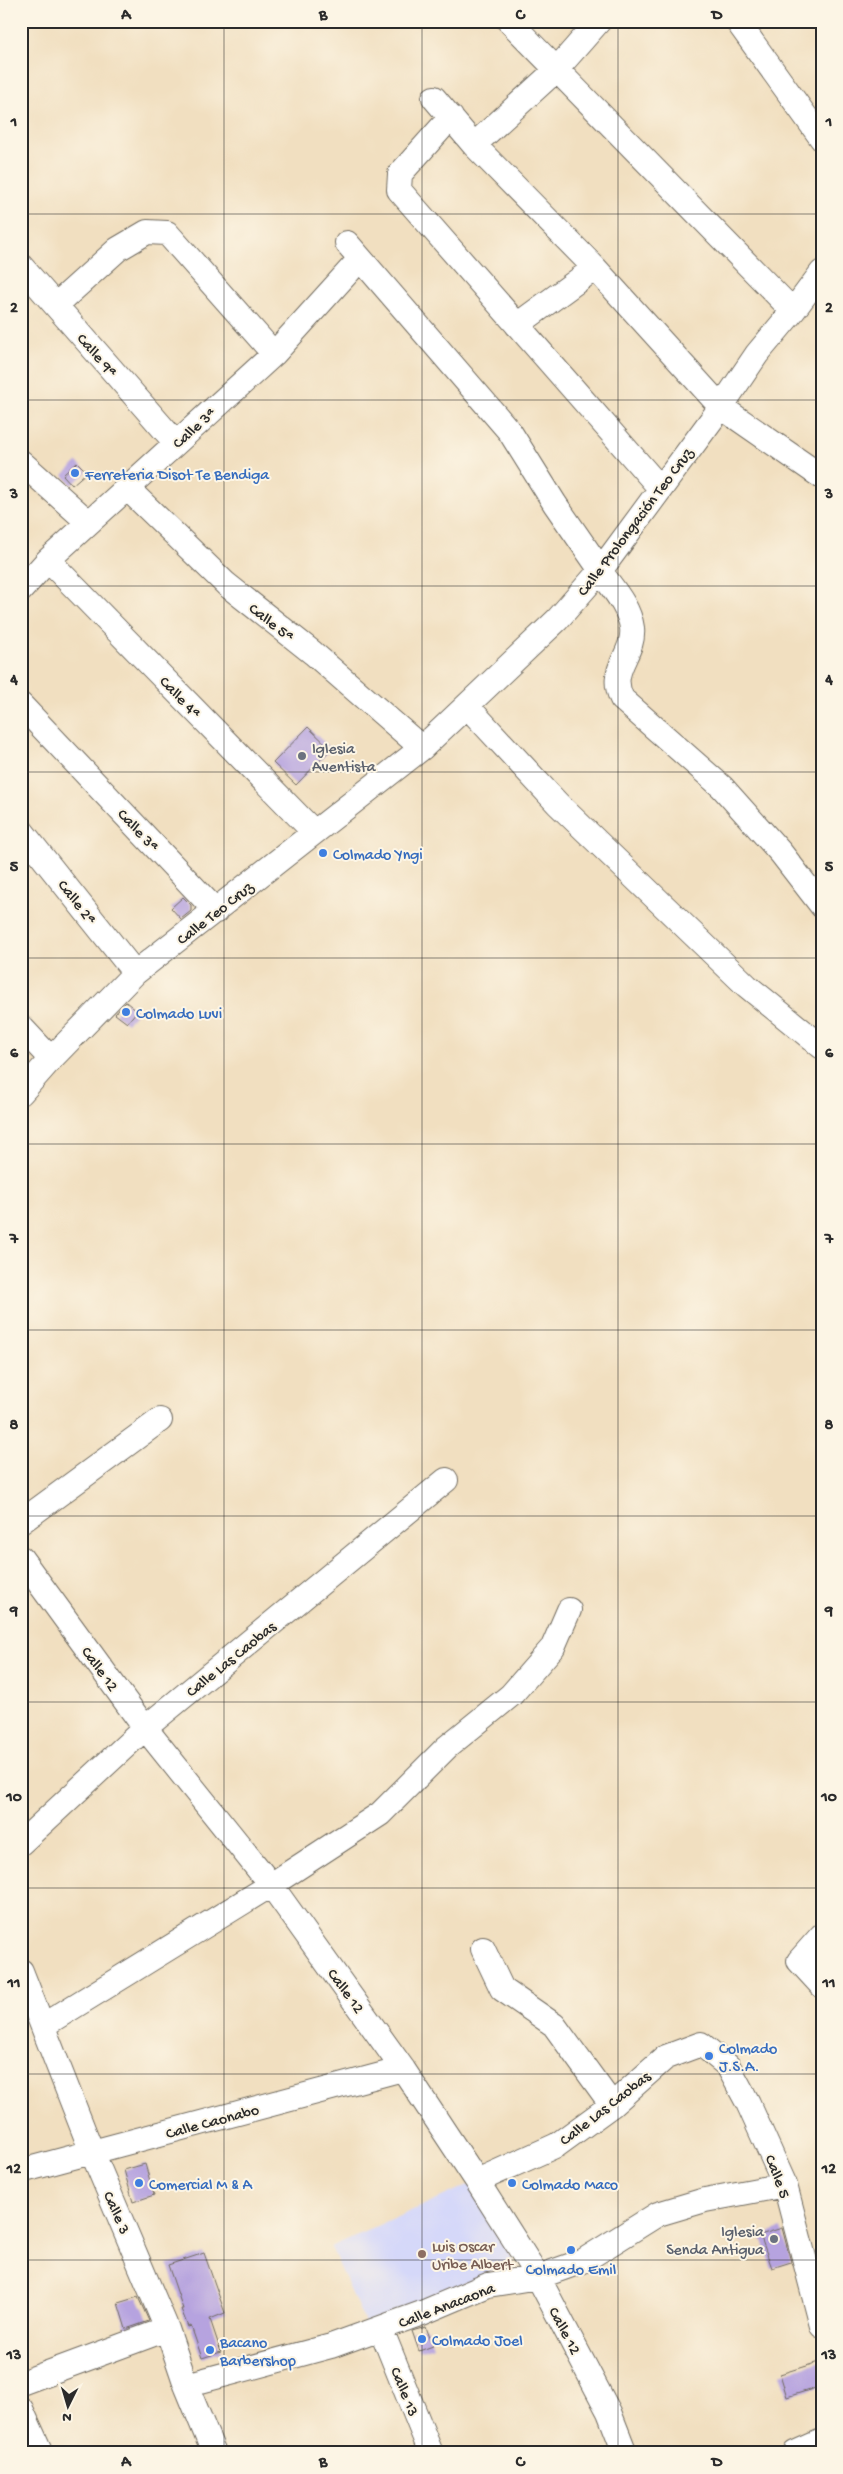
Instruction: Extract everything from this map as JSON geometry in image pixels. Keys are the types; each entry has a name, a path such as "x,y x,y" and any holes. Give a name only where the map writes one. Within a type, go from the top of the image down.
{"street":[{"path":"509,21 793,311"},
{"path":"474,145 556,70 599,21"},
{"path":"737,21 822,140"},
{"path":"434,98 474,145 595,268 721,407 822,477"},
{"path":"450,117 400,174 399,190 660,488"},
{"path":"56,305 118,250 147,232 167,234 274,354"},
{"name":"Calle 3ª","path":"21,590 48,560 88,522 274,354 353,251 510,432 555,504 600,570"},
{"name":"Calle 9ª","path":"21,266 176,443"},
{"path":"517,326 595,268"},
{"name":"Calle Prolongación Teo Cruz","path":"422,748 558,620 600,570 721,407 757,354 793,311 822,272"},
{"path":"21,462 88,522"},
{"name":"Calle 5ª","path":"127,488 226,584 313,653 422,748"},
{"name":"Calle 4ª","path":"48,560 314,832"},
{"path":"600,570 623,603 629,615 632,630 630,646 617,679 622,699 722,787 781,853 822,906"},
{"name":"Calle 3ª","path":"21,704 216,910"},
{"path":"467,706 558,804 747,986 822,1047"},
{"name":"Calle Teo Cruz","path":"21,1093 51,1059 135,973 422,748"},
{"name":"Calle 2ª","path":"21,830 135,973"},
{"path":"21,1027 51,1059"},
{"path":"21,1522 160,1420"},
{"name":"Calle Las Caobas","path":"21,1843 145,1728 446,1480"},
{"name":"Calle 12","path":"21,1558 145,1728 271,1885 403,2069 478,2181 538,2277 609,2412 625,2453"},
{"path":"44,2025 271,1885 380,1814 447,1747 511,1694 554,1647 569,1610"},
{"path":"822,1935 800,1961 822,1986"},
{"path":"483,1949 502,1988 554,2025 612,2105"},
{"name":"Calle 3","path":"21,1971 44,2025 92,2152 168,2328 186,2385 214,2453"},
{"name":"Calle Las Caobas","path":"478,2181 557,2145 612,2105 666,2057 701,2044"},
{"name":"Calle 5","path":"701,2044 728,2066 748,2103 785,2185 822,2326"},
{"name":"Calle Caonabo","path":"21,2171 403,2069"},
{"name":"Calle Anacaona","path":"186,2385 331,2346 381,2329 488,2286 538,2277 583,2261 658,2214 705,2200 785,2185"},
{"path":"21,2383 168,2328"},
{"name":"Calle 13","path":"381,2329 431,2453"},
{"path":"21,2409 42,2453"},
{"path":"795,2453 822,2441"}],"shaded area":[{"name":"Luis Oscar Uribe Albert","path":"477,2181 514,2261 367,2327 331,2247"}],"building":[{"name":"Ferreteria Disot Te Bendiga","path":"77,462 87,472 72,485 63,475"},
{"name":"Iglesia Aventista","path":"308,727 331,749 296,785 273,763"},
{"path":"183,897 191,905 191,911 181,919 171,908"},
{"name":"Colmado Luvi","path":"126,1002 137,1011 127,1023 115,1014"},
{"name":"Comercial M & A","path":"145,2164 154,2195 133,2202 124,2170"},
{"path":"782,2228 791,2262 772,2268 760,2235"},
{"path":"204,2253 225,2313 210,2319 221,2352 202,2358 191,2326 188,2327 181,2309 183,2309 168,2265"},
{"path":"138,2297 149,2321 126,2329 118,2303"},
{"name":"Colmado Joel","path":"426,2327 433,2346 419,2351 412,2331"},
{"path":"822,2361 822,2386 787,2397 780,2374"}],"place":[{"name":"Ferreteria Disot Te Bendiga","path":"75,473"},
{"name":"Iglesia Aventista","path":"302,756"},
{"name":"Colmado Yngi","path":"323,853"},
{"name":"Colmado Luvi","path":"126,1012"},
{"name":"Colmado J.S.A.","path":"709,2056"},
{"name":"Comercial M & A","path":"139,2183"},
{"name":"Colmado Maco","path":"512,2183"},
{"name":"Iglesia Senda Antigua","path":"774,2239"},
{"name":"Colmado Emil","path":"571,2250"},
{"name":"Luis Oscar Uribe Albert","path":"422,2254"},
{"name":"Colmado Joel","path":"422,2339"},
{"name":"Bacano Barbershop","path":"210,2350"}]}
